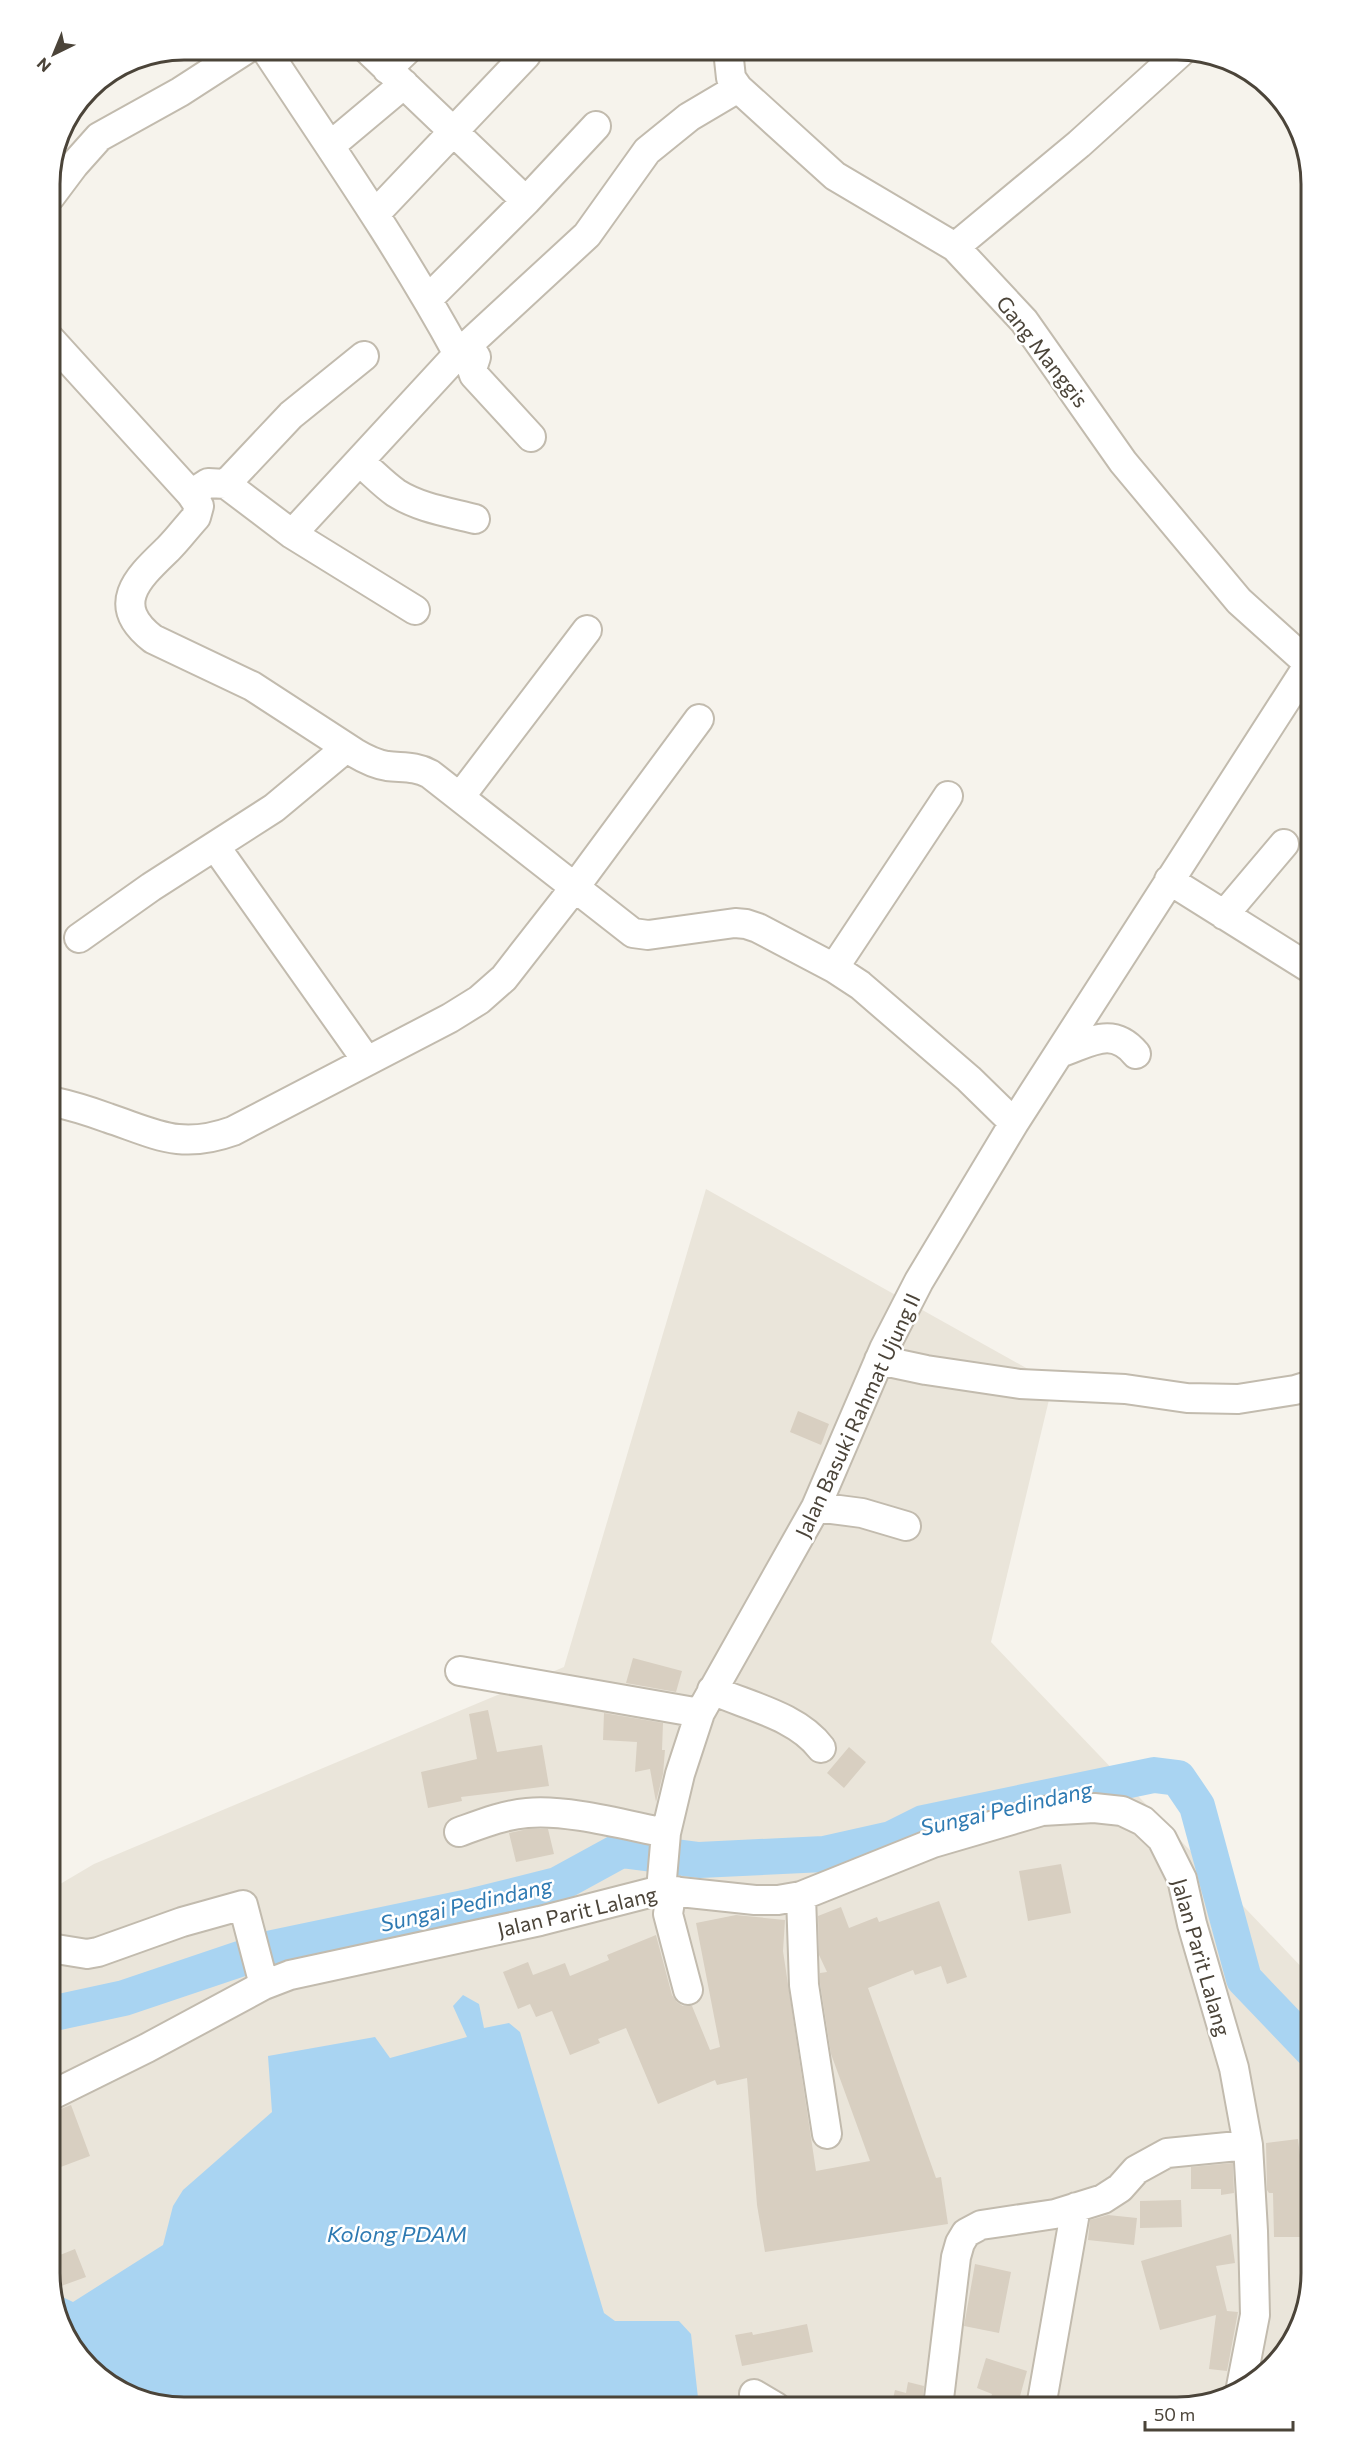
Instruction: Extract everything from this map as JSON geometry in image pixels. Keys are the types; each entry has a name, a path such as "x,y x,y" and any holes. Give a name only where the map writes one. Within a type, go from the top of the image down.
{"street":[{"path":"60,183 99,137 180,92 230,60"},
{"path":"273,60 375,214 428,299 463,349 476,354 472,369 474,375 531,437"},
{"path":"375,214 522,60"},
{"name":"Gang Manggis","path":"729,60 731,78 738,88 834,176 955,248 1024,321 1123,462 1239,601 1301,654"},
{"path":"955,248 1079,144 1172,60"},
{"path":"330,146 391,63 526,201"},
{"path":"292,534 463,349 587,235 647,151 689,117 738,88"},
{"path":"428,299 526,201 596,126"},
{"path":"60,350 198,503 198,514 170,547 145,571 132,589 131,604 138,625 153,639 252,686 346,748 372,762 421,769 440,780 633,933 648,934 746,924 834,968 860,986 960,1071 1014,1124"},
{"path":"226,484 291,415 364,356"},
{"path":"360,462 387,486 404,497 429,508 475,519"},
{"path":"191,494 208,483 226,484 292,534 415,610"},
{"path":"460,797 587,630"},
{"name":"Jalan Basuki Rahmat Ujung II","path":"688,1990 668,1914 670,1901 666,1864 680,1773 706,1701 816,1506 879,1360 925,1272 1014,1124 1301,676"},
{"path":"60,1104 107,1117 163,1137 194,1141 212,1139 233,1131 479,1000 504,978 575,887 699,719"},
{"path":"79,938 151,886 274,808 346,748"},
{"path":"834,968 948,795"},
{"path":"1224,915 1284,844"},
{"path":"215,846 367,1061"},
{"path":"1169,880 1301,963"},
{"path":"1062,1052 1112,1038 1125,1042 1136,1054"},
{"path":"879,1360 926,1370 1020,1384 1125,1389 1187,1398 1238,1399 1301,1388"},
{"path":"816,1506 862,1513 906,1526"},
{"path":"459,1671 706,1701 769,1713 798,1728 815,1740 821,1748"},
{"name":"Jalan Parit Lalang","path":"60,2091 147,2049 261,1976 313,1970 540,1921 666,1864 755,1900 801,1896 933,1843 1042,1810 1111,1809 1122,1811 1143,1821 1162,1839 1182,1879 1192,1924 1234,2068 1248,2145 1253,2231 1255,2315 1243,2377"},
{"path":"459,1832 501,1817 528,1813 559,1814 666,1864"},
{"path":"801,1896 804,1985 827,2134"},
{"path":"60,1950 81,1954 98,1952 204,1915 243,1905 261,1976"},
{"path":"939,2397 956,2257 966,2233 981,2224 1055,2214 1112,2194 1136,2170 1167,2153 1248,2145"},
{"path":"1043,2397 1076,2207"}],"shaded area":[{"path":"706,1189 1053,1383 991,1642 1301,1967 1300,2289 1297,2305 1288,2328 1265,2361 1224,2388 1185,2397 176,2397 137,2388 96,2361 69,2320 60,2281 60,1884 94,1864 564,1667"}],"water":[{"name":"Kolong PDAM","path":"463,1995 479,2004 484,2028 509,2023 520,2032 604,2313 615,2321 679,2321 691,2334 698,2397 176,2397 137,2388 96,2361 69,2320 62,2297 73,2302 163,2245 173,2206 183,2190 272,2112 268,2056 375,2037 390,2058 467,2037 453,2006"}],"building":[{"path":"798,1411 829,1424 821,1445 790,1432"},
{"path":"633,1658 682,1671 676,1692 626,1683"},
{"path":"488,1710 497,1752 542,1745 549,1786 461,1797 462,1801 428,1808 421,1772 477,1759 469,1714"},
{"path":"604,1713 663,1723 662,1750 665,1750 663,1774 656,1802 650,1769 635,1772 637,1742 603,1740"},
{"path":"849,1747 866,1762 844,1788 827,1773"},
{"path":"528,1829 548,1829 554,1854 516,1862 509,1833"},
{"path":"1061,1864 1071,1913 1028,1921 1019,1871"},
{"path":"939,1901 967,1977 947,1984 941,1966 915,1975 913,1970 868,1988 936,2178 941,2177 948,2224 765,2252 757,2205 747,2078 717,2085 715,2080 658,2104 626,2028 598,2039 600,2043 570,2055 552,2011 536,2017 530,2004 518,2009 503,1972 528,1962 533,1975 565,1963 570,1976 609,1960 607,1955 656,1935 672,1995 683,2006 692,2006 710,2050 720,2047 696,1923 736,1915 785,1920 783,1951 816,2171 870,2161 831,2054 820,1983 820,1973 827,1972 819,1955 818,1916 841,1907 849,1928 877,1917 879,1922"},
{"path":"71,2105 90,2156 60,2167 60,2109"},
{"path":"1298,2139 1301,2164 1301,2237 1274,2237 1273,2193 1267,2190 1266,2143"},
{"path":"1233,2163 1234,2193 1221,2195 1221,2189 1191,2189 1191,2167"},
{"path":"1181,2200 1182,2227 1140,2228 1140,2201"},
{"path":"1108,2215 1137,2218 1134,2245 1088,2240 1090,2220"},
{"path":"1231,2234 1235,2263 1216,2266 1227,2311 1238,2312 1227,2371 1209,2369 1216,2315 1160,2330 1141,2261"},
{"path":"75,2249 86,2277 61,2286 60,2255"},
{"path":"975,2264 1011,2272 999,2333 964,2326"},
{"path":"807,2324 813,2352 742,2366 735,2335 752,2332 753,2335"},
{"path":"986,2358 1027,2371 1020,2397 991,2397 992,2394 977,2388"},
{"path":"908,2382 924,2386 923,2397 893,2397 895,2390 906,2393"}],"waterway":[{"name":"Sungai Pedindang","path":"60,2012 124,1998 272,1948 473,1906 557,1885 621,1850 699,1860 824,1854 891,1839 923,1823 1154,1775 1178,1778 1197,1806 1244,1979 1301,2039"}]}
